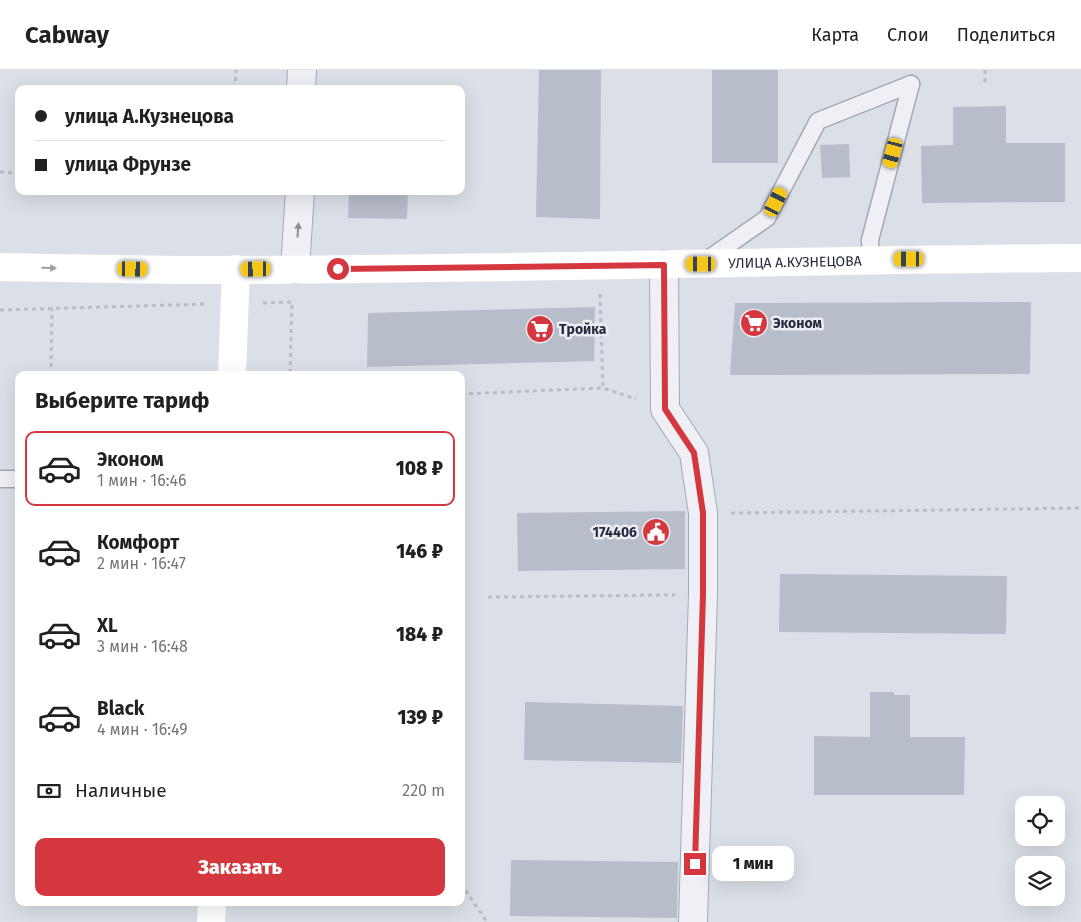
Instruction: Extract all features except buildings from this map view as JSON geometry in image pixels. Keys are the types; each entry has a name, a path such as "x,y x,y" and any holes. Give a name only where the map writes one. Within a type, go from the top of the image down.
{"main road":[{"name":"УЛИЦА А.КУЗНЕЦОВА","path":"0,267 209,270 1081,258"},
{"path":"232,371 236,269"},
{"path":"211,922 212,906"}],"street":[{"path":"301,85 302,70"},
{"path":"295,269 300,195"},
{"path":"664,265 665,409 694,453 703,513 703,594 693,922"}],"lane":[{"path":"701,264 767,218 818,121 911,84 870,240 871,260"},
{"path":"0,479 15,479"}],"path":[{"path":"235,85 236,70"},
{"path":"985,70 985,82"},
{"path":"0,172 15,173"},
{"path":"600,293 603,388"},
{"path":"290,371 292,302"},
{"path":"0,310 210,304"},
{"path":"51,371 52,309"},
{"path":"465,394 603,388 665,409"},
{"path":"703,513 1081,508"},
{"path":"488,597 703,594"},
{"path":"465,890 487,922"}],"place":[{"name":"Эконом","path":"754,323"},
{"name":"Тройка","path":"540,329"},
{"name":"174406","path":"656,532"}],"route":[{"path":"338,269 664,265 665,409 694,453 703,513 703,594 695,864"}]}
